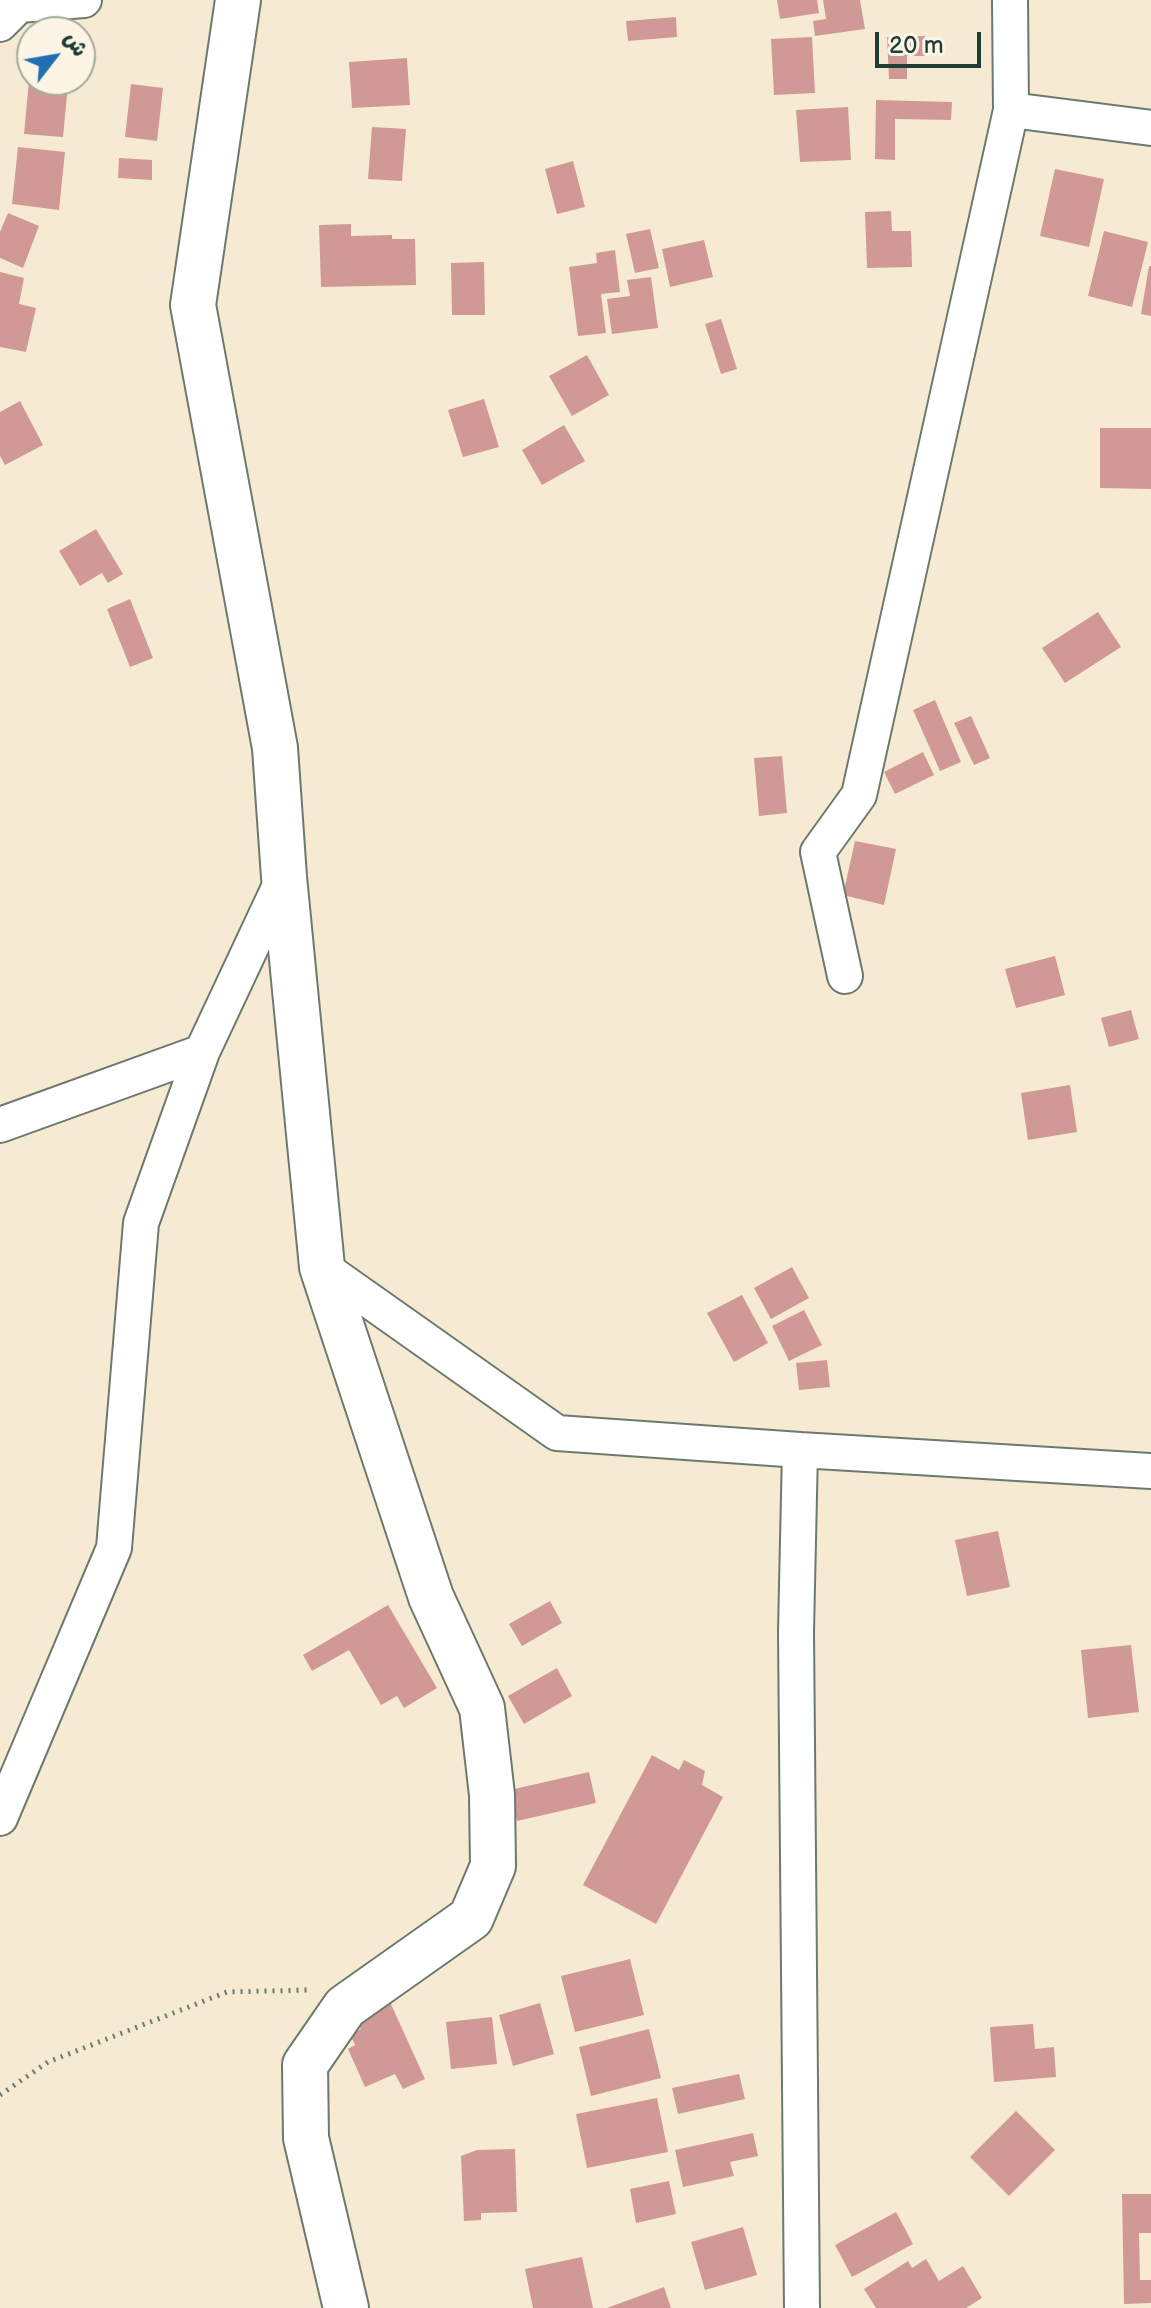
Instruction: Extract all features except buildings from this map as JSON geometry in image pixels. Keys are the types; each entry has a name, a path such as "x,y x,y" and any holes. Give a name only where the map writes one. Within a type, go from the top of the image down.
{"street":[{"path":"0,24 19,5 84,0"},
{"path":"238,0 193,305 275,748 284,877 322,1267 431,1597 482,1708 492,1795 493,1866 471,1918 345,2007 305,2065 306,2138 346,2308"},
{"path":"845,976 818,852 859,795 1011,110 1010,0"},
{"path":"1011,110 1151,128"},
{"path":"0,1818 114,1548 141,1223 202,1052 284,877"},
{"path":"0,1125 202,1052"},
{"path":"322,1267 557,1433 1151,1471"},
{"path":"800,1450 796,1631 802,2308"}],"path":[{"path":"0,2095 48,2062 227,1992 369,1989"}]}
